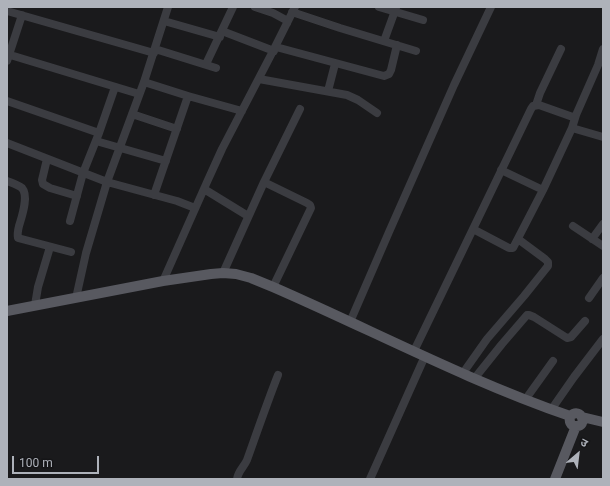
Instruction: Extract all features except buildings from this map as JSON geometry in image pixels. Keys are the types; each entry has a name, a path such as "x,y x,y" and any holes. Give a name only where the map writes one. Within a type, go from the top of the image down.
{"main road":[{"path":"7,311 163,281 222,273 236,274 273,286 474,379 525,400 570,416 576,413 582,417 603,422"},
{"path":"570,416 570,423 576,426"},
{"path":"555,479 576,426 579,426 582,423 582,417"}],"street":[{"path":"76,298 86,253 107,182 144,82 168,7"},
{"path":"206,64 233,7"},
{"path":"254,7 273,13 286,20 287,23"},
{"path":"379,7 395,9 422,20"},
{"path":"350,322 450,92 490,7"},
{"path":"384,41 395,9"},
{"path":"163,281 204,189 242,111 275,49 293,10 416,51"},
{"path":"7,11 206,64 216,68"},
{"path":"22,15 8,57 139,94"},
{"path":"164,21 221,34 380,76 386,76 389,74 398,45"},
{"path":"414,351 531,109 536,105 540,93 561,49"},
{"path":"473,229 510,249 514,247 572,128 603,49"},
{"path":"328,91 335,64"},
{"path":"259,79 328,91 352,97 377,113"},
{"path":"144,82 242,111"},
{"path":"70,221 83,173 115,87"},
{"path":"154,195 188,96"},
{"path":"7,101 97,137 120,148 166,161"},
{"path":"536,105 543,106 573,117 576,116"},
{"path":"222,273 300,109"},
{"path":"132,114 177,129"},
{"path":"572,128 603,137"},
{"path":"7,143 107,182 196,208"},
{"path":"48,158 42,180 43,184 45,186 77,196"},
{"path":"501,170 543,190"},
{"path":"7,181 22,188 25,197 17,237 19,239 71,252"},
{"path":"264,182 308,203 311,208 273,286"},
{"path":"204,189 248,216"},
{"path":"592,239 603,224"},
{"path":"573,226 603,246"},
{"path":"463,374 487,339 548,266 548,262 545,259 518,239"},
{"path":"35,305 38,286 50,247"},
{"path":"589,298 603,278"},
{"path":"474,379 527,315 534,317 567,338 571,337 584,321"},
{"path":"551,410 603,339"},
{"path":"370,479 425,356"},
{"path":"525,400 553,361"},
{"path":"237,479 239,472 246,462 278,375"}]}
